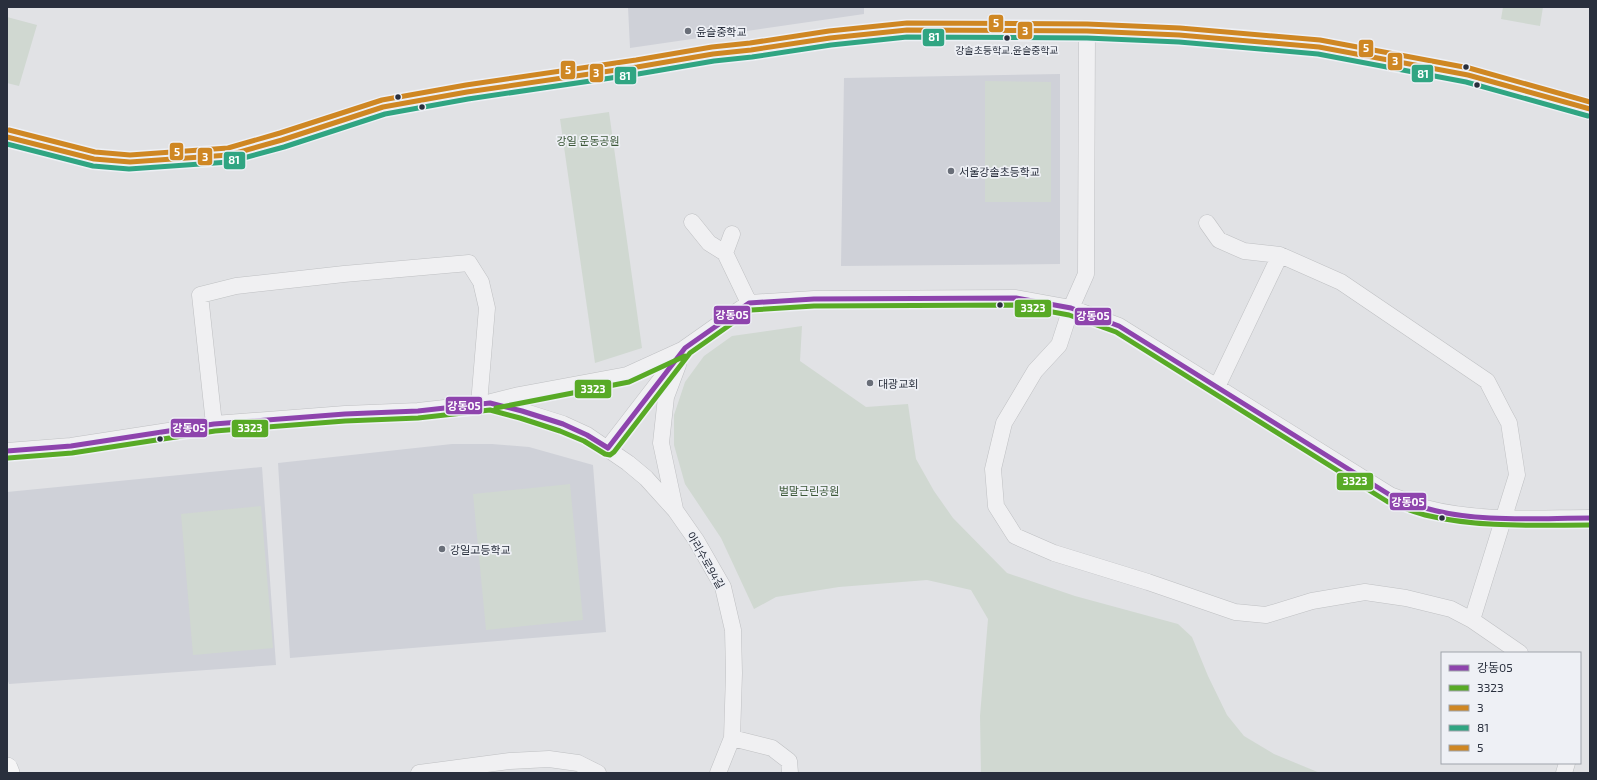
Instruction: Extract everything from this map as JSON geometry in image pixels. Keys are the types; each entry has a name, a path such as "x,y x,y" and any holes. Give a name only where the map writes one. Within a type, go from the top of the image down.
{"main road":[{"path":"7,768 9,773"}],"street":[{"path":"7,137 94,159 123,162 229,155 289,138 383,108 467,92 637,67 713,54 830,38 907,30 1087,31 1194,36 1319,47 1468,75 1590,109"},
{"path":"1087,31 1086,274 1071,308 1059,345 1036,371 1004,423 993,469 996,506 1015,536 1054,553 1148,582 1235,612 1266,615 1312,601 1365,592 1406,598 1451,608 1472,620 1519,652"},
{"path":"692,222 709,243 725,253 749,304"},
{"path":"1207,223 1219,240 1244,251 1280,255 1341,282 1487,381 1509,423 1516,475 1472,620"},
{"path":"725,253 732,234"},
{"path":"1217,387 1280,255"},
{"path":"214,424 200,295 236,286 344,274 469,263 481,282 487,308 484,403"},
{"path":"7,451 71,446 214,424 345,414 418,411 484,403 519,395 628,376 685,348 749,304 814,299 1016,298 1071,308 1119,326 1390,495 1425,508 1462,514 1502,518 1590,518"},
{"path":"608,448 685,348"},
{"path":"675,510 661,443 666,397 685,348"},
{"name":"아리수로94길","path":"484,403 522,411 563,424 587,435 608,448 646,478 675,510 696,540 723,587 732,630 734,673 732,738 718,773"},
{"path":"732,738 772,748 789,761 790,773"},
{"path":"419,773 510,761 549,759 578,763 598,773"}],"shaded area":[{"name":"윤슬중학교","path":"628,7 864,7 864,14 630,48"},
{"name":"서울강솔초등학교","path":"1060,74 1060,264 841,266 844,78"},
{"name":"강일고등학교","path":"452,444 492,444 529,447 593,465 606,632 290,658 278,463"},
{"path":"262,467 276,665 9,684 7,678 7,492"}],"green space":[{"path":"1503,7 1543,7 1540,26 1501,19"},
{"path":"7,17 37,25 19,86 7,83"},
{"path":"985,81 1051,82 1051,202 985,202"},
{"name":"강일 운동공원","path":"609,112 642,348 595,363 560,119"},
{"name":"벌말근린공원","path":"802,326 800,361 866,407 908,404 916,459 934,491 953,518 1007,573 1075,596 1178,624 1192,637 1208,676 1227,715 1244,736 1274,754 1320,773 981,773 980,716 988,619 971,590 927,580 839,587 776,597 754,609 721,538 685,484 674,445 674,415 685,382 704,356 732,336"},
{"path":"570,484 583,620 486,630 473,494"},
{"path":"261,506 273,648 193,655 181,514"}],"transit line":[{"name":"5","path":"9,130 95,152 130,155 228,148 382,100 466,85 636,60 712,47 829,31 907,23 1087,24 1180,28 1320,40 1469,68 1590,102"},
{"name":"3","path":"7,137 94,159 130,162 229,155 282,140 383,107 467,92 637,67 713,54 830,38 907,30 1087,31 1179,35 1319,47 1468,75 1590,109"},
{"name":"81","path":"7,144 93,166 129,169 229,162 284,147 385,114 468,99 638,74 714,61 831,45 907,37 1087,38 1179,42 1318,54 1466,82 1588,116"},
{"name":"강동05","path":"608,448 685,348 749,303 814,299 1016,298 1071,308 1119,326 1390,495 1425,508 1465,516 1507,519 1590,518"},
{"name":"3323","path":"8,458 72,453 215,431 345,421 418,418 490,410 560,431 584,441 605,454 610,455 614,452 690,353 751,310 814,306 1015,305 1069,315 1116,332 1388,502 1411,511 1445,519 1486,524 1590,525"},
{"name":"3323","path":"496,408 629,382 685,356"},
{"name":"강동05","path":"7,451 71,446 214,424 345,414 418,411 490,403 563,424 587,435 608,448"}],"place":[{"name":"윤슬중학교","path":"688,31"},
{"name":"강솔초등학교.윤슬중학교","path":"1007,38"},
{"name":"서울강솔초등학교","path":"951,171"},
{"name":"대광교회","path":"870,383"},
{"name":"강일고등학교","path":"442,549"}]}
